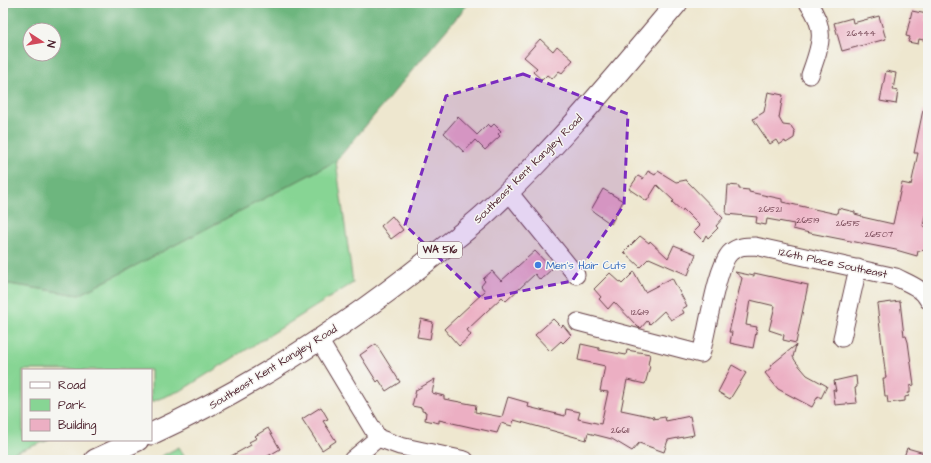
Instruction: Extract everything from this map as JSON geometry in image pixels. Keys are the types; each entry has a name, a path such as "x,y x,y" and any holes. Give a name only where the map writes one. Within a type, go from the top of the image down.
{"main road":[{"name":"Southeast Kent Kangley Road","path":"152,434 197,413 319,340 391,290 487,212 577,121 677,3"},
{"path":"95,460 136,441"}],"street":[{"path":"808,3 816,14 821,28 817,54 810,75"},
{"path":"508,191 576,275"},
{"name":"126th Place Southeast","path":"578,322 701,354 720,272 731,252 742,246 755,246 896,277 912,285 926,296 928,300"},
{"path":"842,338 858,268"},
{"path":"319,340 378,438 400,446 465,460"},
{"path":"352,460 378,438"}],"highlighted area":[{"path":"523,74 628,114 624,205 572,281 482,299 405,225 446,96"}],"green space":[{"path":"13,3 469,3 336,161 79,295 3,283 3,14"},
{"path":"336,161 353,283 182,390 152,402 152,369 22,369 22,441 46,441 3,457 3,283 79,295"},
{"path":"179,447 187,460 154,460"}],"building":[{"path":"912,11 927,14 925,22 928,22 928,41 919,39 918,44 908,42 910,37 906,36"},
{"path":"879,16 886,39 842,51 834,23 852,18 853,23"},
{"path":"540,39 553,51 557,46 573,60 562,73 559,71 552,79 547,75 542,80 533,72 537,68 524,57"},
{"path":"886,71 896,73 893,90 898,91 896,104 880,101"},
{"path":"768,92 783,95 779,118 783,125 791,126 795,132 794,138 779,145 776,140 770,144 753,119 764,112"},
{"path":"923,110 928,111 928,202 923,226 928,227 928,242 926,250 918,251 917,256 896,250 793,229 794,224 767,219 766,225 756,223 757,217 726,214 728,185 739,186 739,189 749,190 749,192 782,199 782,202 837,214 838,208 855,212 855,214 862,217 893,224 902,183 911,185 918,153 914,153"},
{"path":"458,117 477,135 488,124 491,127 494,124 501,131 498,134 500,136 485,150 475,140 464,152 444,133"},
{"path":"648,171 655,175 658,171 676,182 686,180 723,218 716,226 718,228 708,238 706,235 703,241 694,232 700,226 683,209 682,211 672,202 674,201 657,185 647,201 629,189 638,176 643,179"},
{"path":"603,189 623,201 611,224 591,210"},
{"path":"392,216 403,230 391,239 381,226"},
{"path":"640,236 649,243 650,241 668,258 674,245 696,254 688,275 649,258 640,267 624,252"},
{"path":"535,251 552,269 540,280 535,274 506,301 502,297 467,330 471,335 459,346 444,329 485,291 481,286 485,281 483,279 492,271 501,281"},
{"path":"634,272 645,292 672,278 687,306 682,309 684,313 671,320 664,311 650,324 647,321 641,328 638,327 614,302 608,309 599,299 601,297 594,289 610,273 622,284"},
{"path":"735,272 754,276 754,273 808,285 796,343 783,340 784,335 769,330 775,306 750,300 746,325 757,327 753,348 730,343 732,332 729,332 742,278"},
{"path":"900,301 904,336 906,336 908,342 914,385 910,386 910,393 908,393 909,396 905,397 905,401 888,403 887,396 885,396 883,378 886,378 877,304"},
{"path":"421,319 433,322 430,339 417,337"},
{"path":"553,319 561,327 563,325 571,335 563,343 561,341 550,351 535,335"},
{"path":"376,344 400,382 386,391 379,380 377,382 360,355"},
{"path":"581,344 599,348 599,350 626,355 627,350 650,354 648,365 650,366 645,384 627,380 621,410 654,417 653,419 665,417 666,421 690,416 694,435 668,440 664,452 639,443 632,451 612,439 588,433 586,440 514,420 512,426 501,423 497,433 439,420 439,423 425,420 426,412 422,411 422,408 412,406 416,390 435,379 432,393 444,396 444,399 476,405 475,412 502,417 508,397 529,403 528,407 565,416 566,409 580,412 578,419 601,424 608,392 600,391 605,366 578,360"},
{"path":"796,345 793,357 796,362 807,375 827,386 821,398 818,396 812,407 778,389 765,373 772,367 770,366"},
{"path":"732,365 746,373 730,399 718,392"},
{"path":"856,376 857,387 855,388 857,403 835,405 833,389 836,391 834,381"},
{"path":"321,407 328,419 323,421 336,441 322,450 302,419"},
{"path":"268,428 280,449 261,460 224,460 251,445 249,442 257,438 255,436"},
{"path":"907,448 928,454 928,460 912,460 904,457"}],"place":[{"name":"Men's Hair Cuts","path":"538,265"}]}
